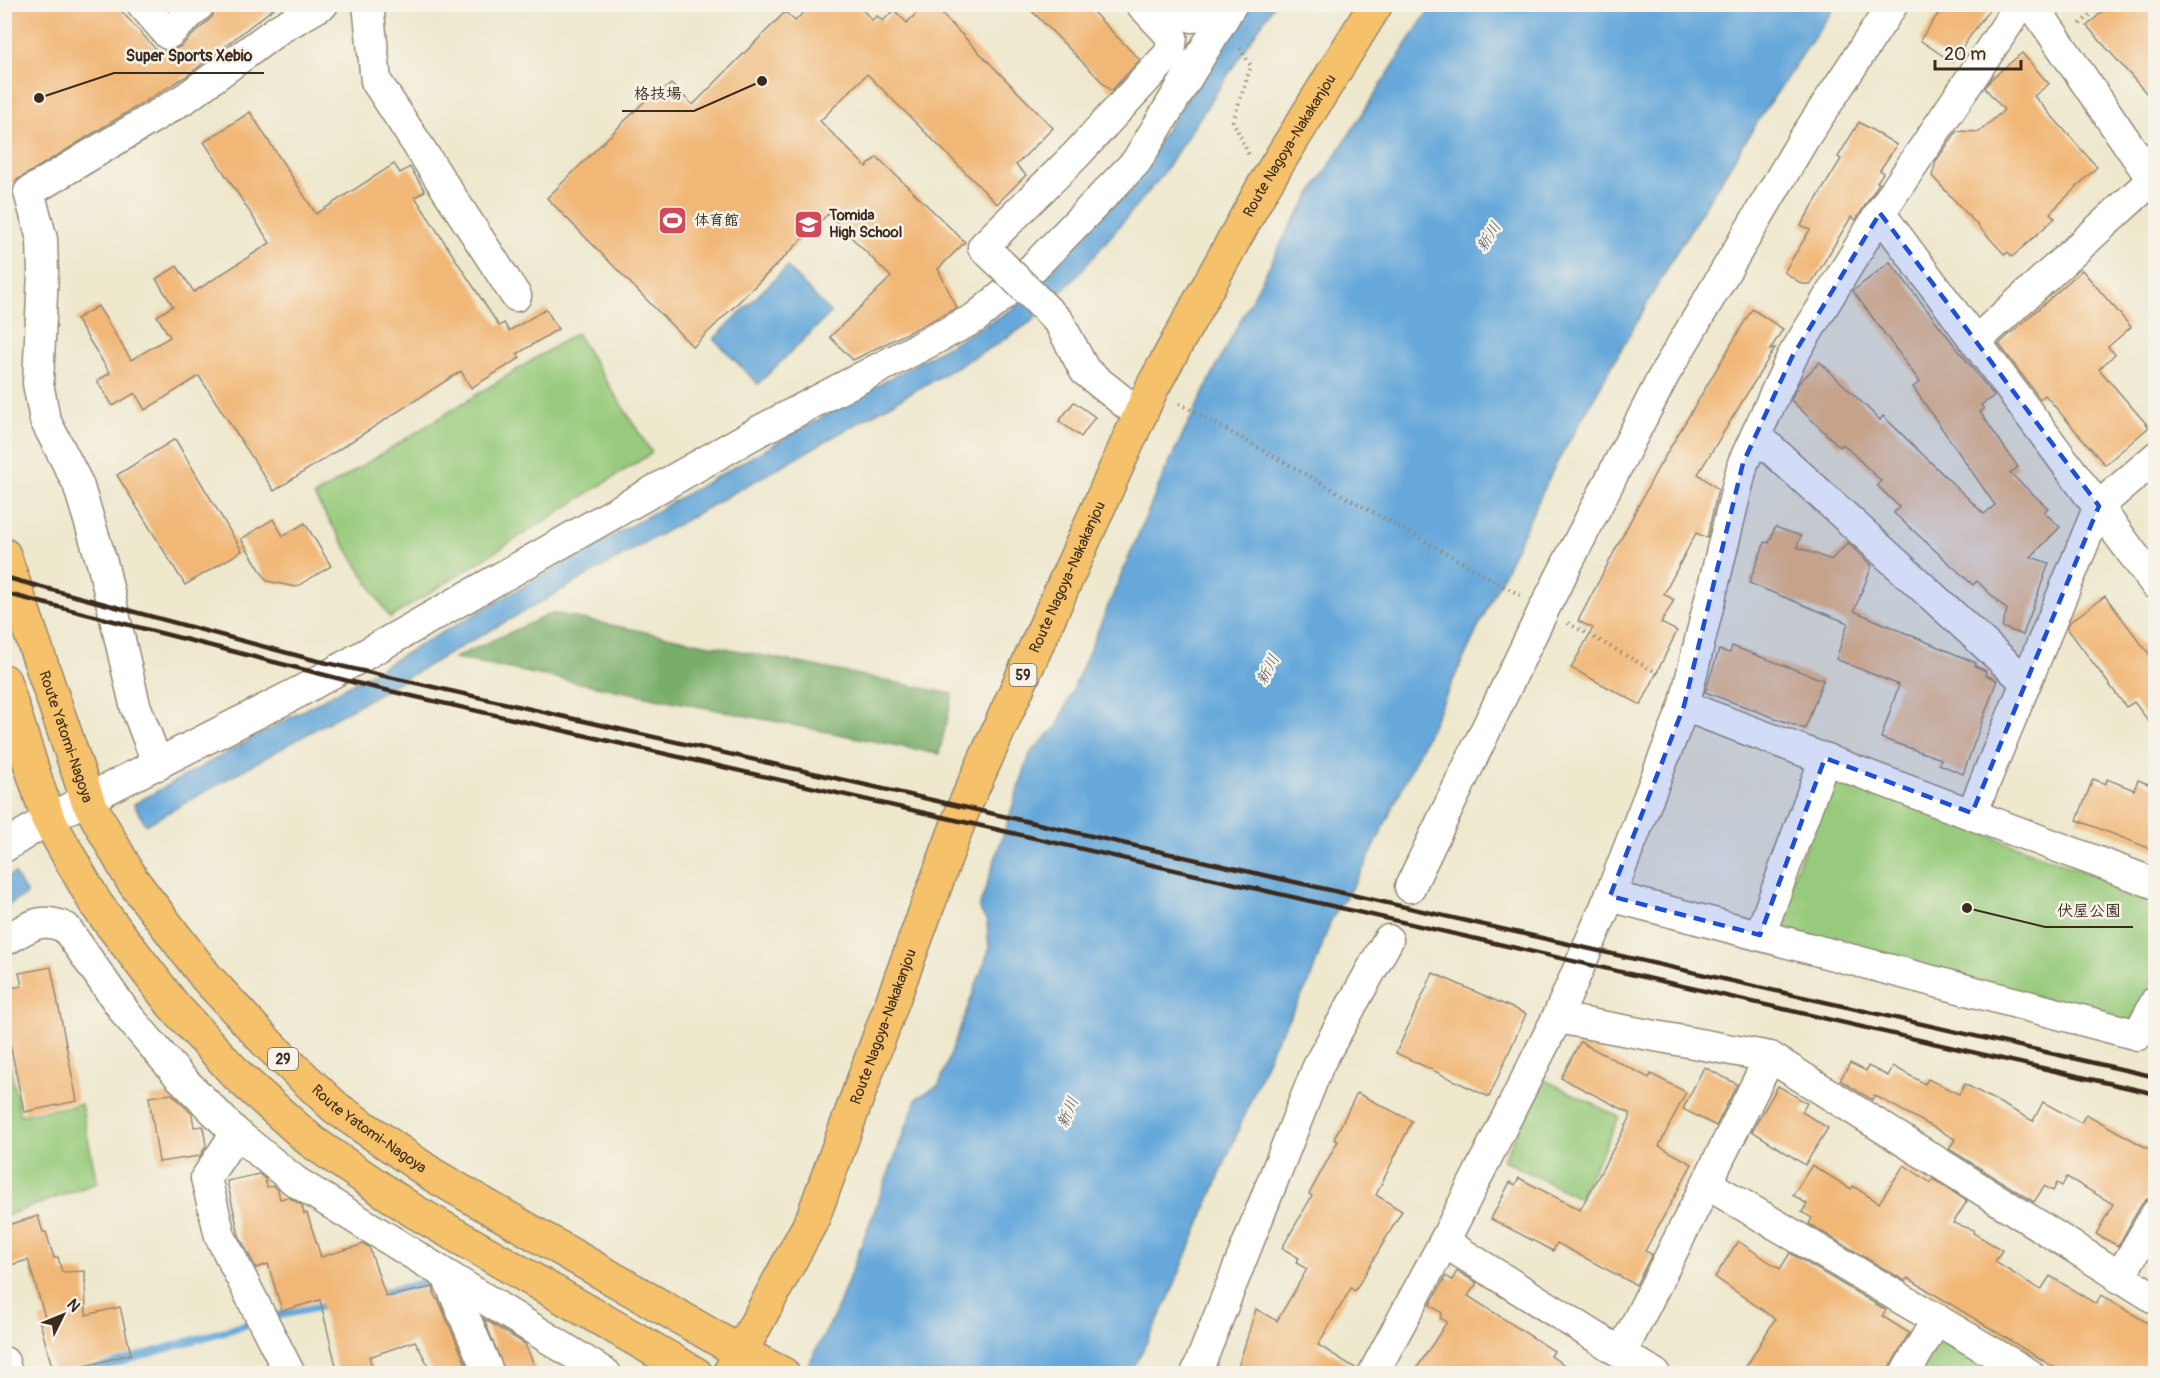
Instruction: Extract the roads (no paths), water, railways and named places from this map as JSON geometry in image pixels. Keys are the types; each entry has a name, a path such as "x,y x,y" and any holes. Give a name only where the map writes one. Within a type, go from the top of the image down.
{"main road":[{"name":"Route Nagoya-Nakakanjou","path":"735,1363 812,1220 964,807 1146,401 1263,187 1376,4"},
{"name":"Route Yatomi-Nagoya","path":"4,555 88,801 132,880 206,977 269,1045 336,1108 434,1175 735,1363 780,1372"},
{"path":"4,681 48,819 96,904 173,1005 238,1076 311,1141 412,1210 696,1374"}],"street":[{"path":"142,4 168,34 200,4"},
{"path":"158,765 135,705 103,566 78,484 45,420 38,383 44,272 42,239 29,192 187,97 279,29 323,4"},
{"path":"368,4 376,81 516,296"},
{"path":"1141,4 1172,37 1170,53 1075,156 983,247 1059,322 1085,371 1146,401"},
{"path":"1178,4 1192,17 1203,8 1223,5"},
{"path":"1410,887 1544,609 1664,375 1803,140 1893,4"},
{"path":"1373,1374 1444,1242 1557,1018 1610,896 1686,698 1743,463 1792,357 1880,213 2020,4"},
{"path":"1976,341 2154,183 2032,4"},
{"path":"4,847 48,819 88,801 299,692 759,431 975,318 1019,282 1136,162 1223,5"},
{"path":"1880,213 2156,585"},
{"path":"1756,435 2026,682"},
{"path":"1972,813 2099,506 2156,457"},
{"path":"1686,698 1825,758 2156,884"},
{"path":"1760,935 1825,758"},
{"path":"1610,896 2147,1037 2156,1001"},
{"path":"4,941 34,924 51,921 66,928 127,1015 179,1076 236,1133 295,1181 606,1374"},
{"path":"1196,1374 1319,1064 1388,940"},
{"path":"1557,1018 1770,1057 2119,1278 2156,1299"},
{"path":"1622,1353 1770,1057"},
{"path":"236,1133 206,1178 220,1236 290,1374"},
{"path":"1707,1184 2029,1374"},
{"path":"2119,1278 2156,1214"},
{"path":"1444,1242 1655,1374"},
{"path":"447,1276 489,1374"},
{"path":"1905,1374 1937,1319"},
{"path":"4,1362 8,1374"}],"water":[{"path":"1249,5 1274,5 1160,178 1078,275 1031,322 999,343 146,825 134,804 371,673 1011,310 1079,241 1140,166"},
{"name":"新川","path":"1432,5 1836,5 1761,116 1677,251 1554,468 1365,866 1331,920 1309,983 1273,1046 1169,1298 1131,1373 804,1373 836,1312 917,1098 939,1085 989,950 987,922 979,908 1030,754 1058,725 1166,469 1220,359 1290,227"},
{"path":"787,267 831,313 758,384 714,339"},
{"path":"14,873 27,894 5,907 5,879"}],"waterway":[{"path":"375,1294 430,1282"},
{"path":"266,1318 333,1304"},
{"path":"79,1374 252,1323"}],"railway":[{"path":"4,577 314,660 2156,1077"},
{"path":"4,593 368,686 2156,1094"}],"place":[{"name":"格技場","path":"762,81"},
{"name":"Super Sports Xebio","path":"39,98"},
{"name":"体育館","path":"673,220"},
{"name":"Tomida High School","path":"808,224"},
{"name":"伏屋公園","path":"1967,908"}]}
